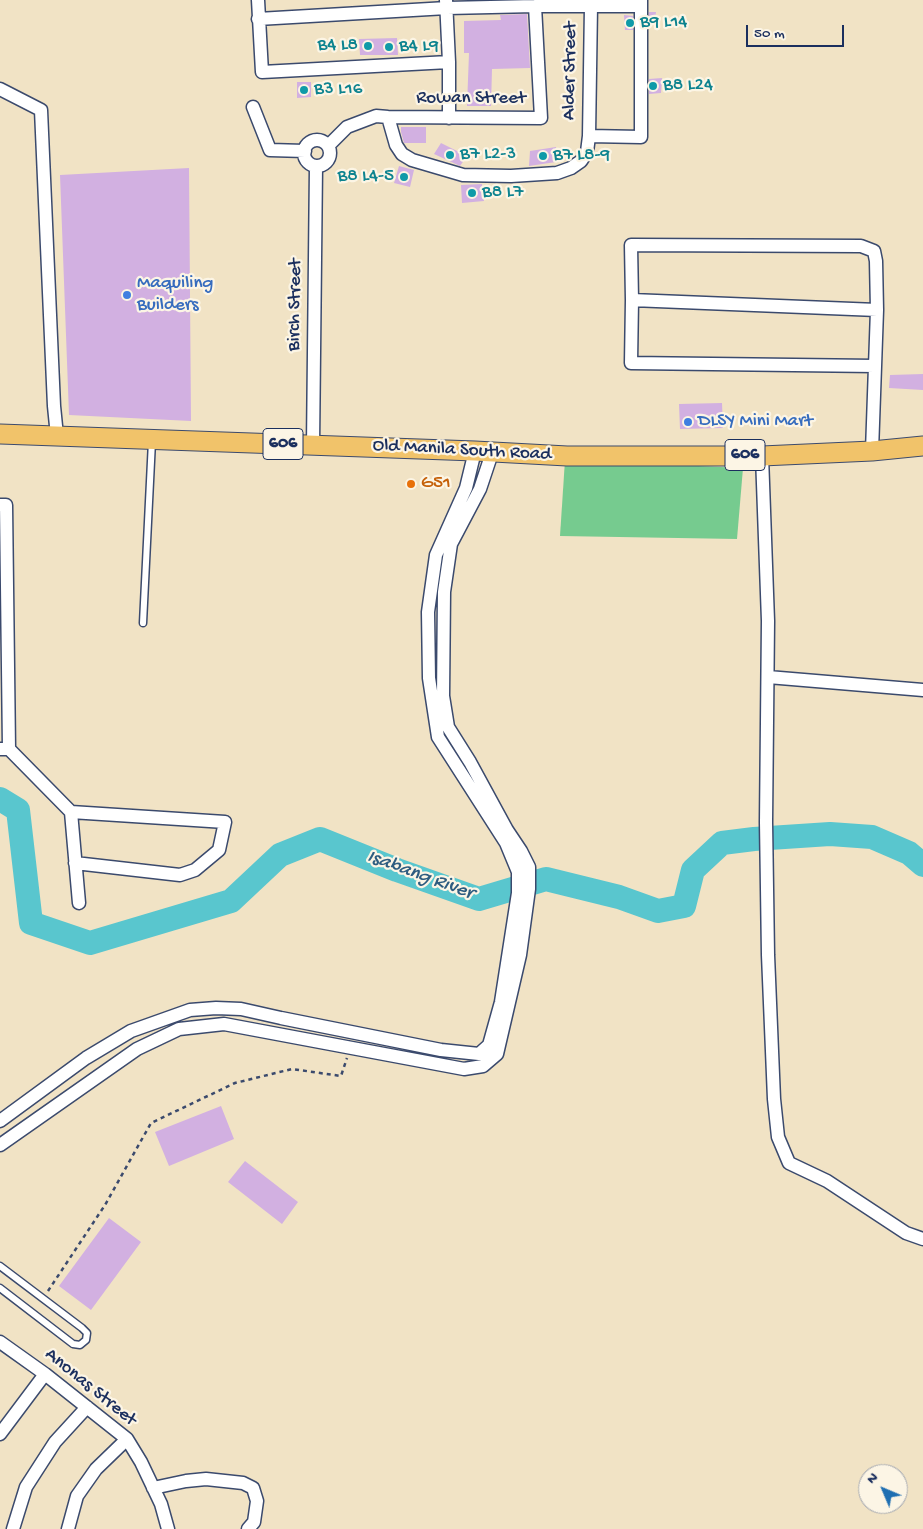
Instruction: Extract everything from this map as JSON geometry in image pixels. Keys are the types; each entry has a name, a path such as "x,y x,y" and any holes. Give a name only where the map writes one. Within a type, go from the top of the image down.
{"main road":[{"name":"Old Manila South Road","path":"0,434 567,456 762,456 872,451 923,446"}],"street":[{"path":"258,0 262,72 450,62"},
{"path":"258,19 446,4 591,6 641,3 641,137 589,136"},
{"path":"446,4 450,62 449,118"},
{"name":"Rowan Street","path":"328,146 347,127 376,116 541,118 535,6"},
{"name":"Alder Street","path":"388,117 396,145 402,154 412,160 463,175 511,176 557,173 571,168 587,152 589,136 591,6"},
{"path":"0,89 41,110 54,406 57,436"},
{"path":"253,107 270,150 304,151"},
{"path":"320,140 328,146 330,155 328,160 321,166 312,165 306,159 304,151 310,142 320,140"},
{"name":"Birch Street","path":"312,445 316,166"},
{"path":"872,451 877,310 874,251 861,246 630,245 632,300 631,363 874,366"},
{"path":"632,300 877,310"},
{"path":"0,1145 137,1049 179,1029 224,1024 464,1069 483,1066 497,1054 520,955 524,891 523,869 438,737 429,678 428,612 436,555 484,452"},
{"path":"762,456 768,612 766,822 768,965 774,1099 778,1137 789,1163 827,1181 906,1234 923,1239"},
{"path":"0,504 6,505 4,749 71,812 225,822 219,850 195,870 180,874 75,864"},
{"path":"768,677 923,690"},
{"path":"71,812 78,903"},
{"path":"0,1121 86,1058 131,1031 190,1010 241,1009 441,1050 478,1054 489,1045 501,1002 524,891"},
{"path":"334,1045 339,1030"},
{"path":"103,1048 114,1065"},
{"name":"Anonas Street","path":"1,1344 45,1374 127,1439 141,1462 161,1504 168,1529"},
{"path":"0,1434 45,1374"},
{"path":"13,1529 26,1487 55,1442 87,1407"},
{"path":"68,1529 77,1496 96,1469 127,1439"},
{"path":"153,1488 206,1479 243,1483 253,1488 257,1501 254,1522 248,1529"}],"lane":[{"path":"143,623 152,440"},
{"path":"0,1266 85,1330 87,1337 83,1343 73,1344 0,1288"}],"path":[{"path":"43,1299 105,1205 150,1123 244,1080 292,1069 341,1076 351,1048"}],"green space":[{"path":"565,460 743,468 737,539 560,536"}],"building":[{"path":"649,12 656,12 654,24 649,24"},
{"path":"527,14 530,68 492,69 491,106 467,106 469,53 464,53 464,21 501,20 500,15"},
{"name":"B9 L14","path":"624,15 633,16 633,30 625,30"},
{"path":"397,38 398,55 360,55 359,39"},
{"name":"B8 L24","path":"662,78 661,93 649,94 649,79"},
{"name":"B3 L16","path":"297,82 311,82 311,97 297,98"},
{"path":"401,127 426,127 426,143 404,143"},
{"name":"B7 L2-3","path":"441,143 467,156 460,166 434,154"},
{"name":"B7 L8-9","path":"556,147 556,162 529,166 530,151"},
{"name":"B8 L4-5","path":"399,166 414,170 410,187 394,183"},
{"name":"Maquiling Builders","path":"189,168 191,421 69,415 60,175"},
{"name":"B8 L7","path":"482,184 484,201 462,203 461,185"},
{"path":"923,374 923,390 889,388 890,375"},
{"path":"722,403 723,428 680,429 679,404"},
{"path":"221,1106 234,1139 169,1166 155,1132"},
{"path":"245,1161 298,1202 282,1224 228,1182"},
{"path":"109,1218 141,1242 91,1310 59,1286"}],"waterway":[{"name":"Isabang River","path":"0,799 18,810 31,923 90,943 231,901 280,855 320,839 397,870 479,899 546,879 619,897 658,911 684,906 693,870 722,843 830,834 872,837 909,853 923,865"}],"place":[{"name":"B9 L14","path":"630,23"},
{"name":"B4 L8","path":"368,46"},
{"name":"B4 L9","path":"389,47"},
{"name":"B8 L24","path":"653,86"},
{"name":"B3 L16","path":"304,90"},
{"name":"B7 L2-3","path":"450,155"},
{"name":"B7 L8-9","path":"543,156"},
{"name":"B8 L4-5","path":"404,177"},
{"name":"B8 L7","path":"472,193"},
{"name":"Maquiling Builders","path":"127,295"},
{"name":"DLSY Mini Mart","path":"688,422"},
{"name":"G51","path":"411,484"}]}
